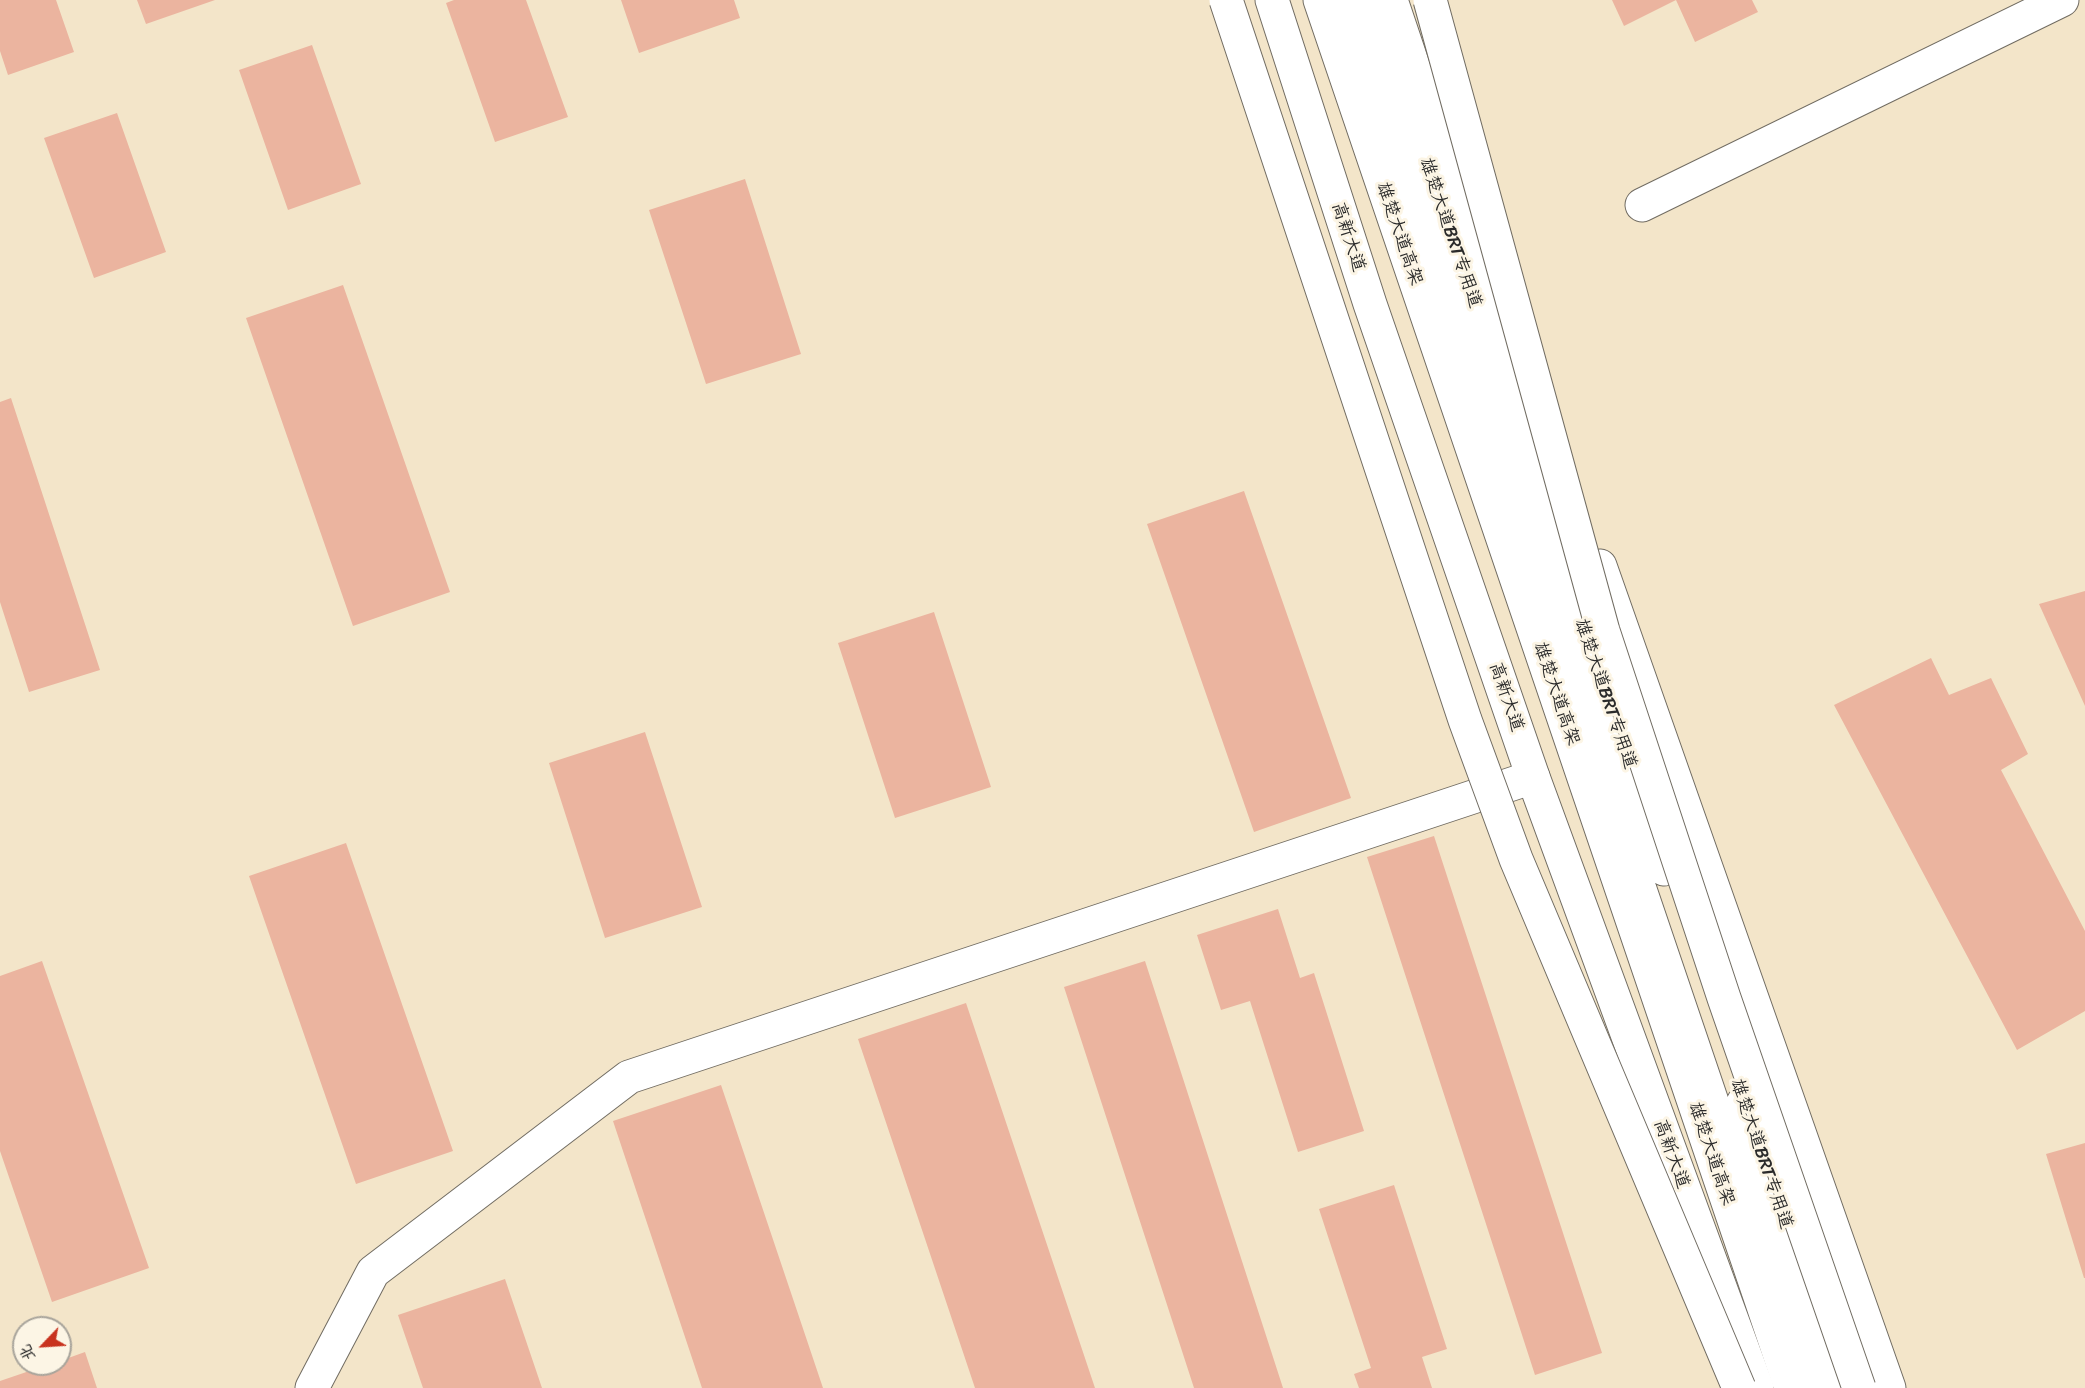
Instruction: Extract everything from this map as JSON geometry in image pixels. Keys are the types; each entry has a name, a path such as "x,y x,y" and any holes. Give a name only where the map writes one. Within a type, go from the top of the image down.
{"main road":[{"path":"1226,0 1461,709 1515,859 1739,1388"},
{"name":"高新大道","path":"1272,0 1370,304 1533,777 1757,1388"},
{"name":"雄楚大道高架","path":"1318,0 1791,1388"},
{"name":"雄楚大道BRT专用道","path":"1341,0 1809,1388"},
{"name":"雄楚大道BRT专用道","path":"1371,0 1839,1388"},
{"path":"1391,0 1724,998 1859,1388"},
{"path":"1408,0 1620,625 1889,1388"},
{"path":"1430,0 1603,631"},
{"path":"1642,205 2062,0"},
{"path":"312,1388 373,1272 629,1077 1533,777"}],"building":[{"path":"0,0 56,0 74,52 8,75 0,51"},
{"path":"137,0 215,0 146,24"},
{"path":"454,0 526,0 568,117 495,142 446,3"},
{"path":"621,0 734,0 740,18 639,53"},
{"path":"1612,0 1676,0 1624,26"},
{"path":"1676,0 1752,0 1758,12 1695,42"},
{"path":"312,45 361,184 288,210 239,70"},
{"path":"117,113 166,252 94,278 44,138"},
{"path":"745,179 801,354 706,384 649,210"},
{"path":"343,285 450,592 353,626 246,318"},
{"path":"11,398 100,670 29,692 0,602 0,402"},
{"path":"1244,491 1351,798 1254,832 1147,524"},
{"path":"2085,591 2085,706 2039,604"},
{"path":"934,612 991,787 895,818 838,643"},
{"path":"1931,658 1949,695 1991,678 2028,754 2001,770 2085,931 2085,1011 2017,1050 1834,705"},
{"path":"645,732 702,907 605,938 549,763"},
{"path":"1434,836 1602,1353 1535,1375 1367,857"},
{"path":"346,843 453,1151 356,1184 249,876"},
{"path":"1278,909 1300,978 1314,973 1364,1131 1298,1152 1250,1001 1221,1010 1197,935"},
{"path":"42,961 149,1268 52,1302 0,1151 0,976"},
{"path":"1145,961 1283,1388 1194,1388 1064,987"},
{"path":"966,1003 1095,1388 975,1388 858,1039"},
{"path":"721,1085 823,1388 702,1388 613,1121"},
{"path":"2085,1143 2085,1278 2084,1278 2046,1154"},
{"path":"1394,1185 1447,1349 1422,1357 1432,1388 1359,1388 1354,1374 1371,1368 1319,1209"},
{"path":"505,1279 542,1388 423,1388 398,1315"},
{"path":"85,1352 97,1388 0,1388 0,1381 15,1376 72,1376 72,1357"}]}
